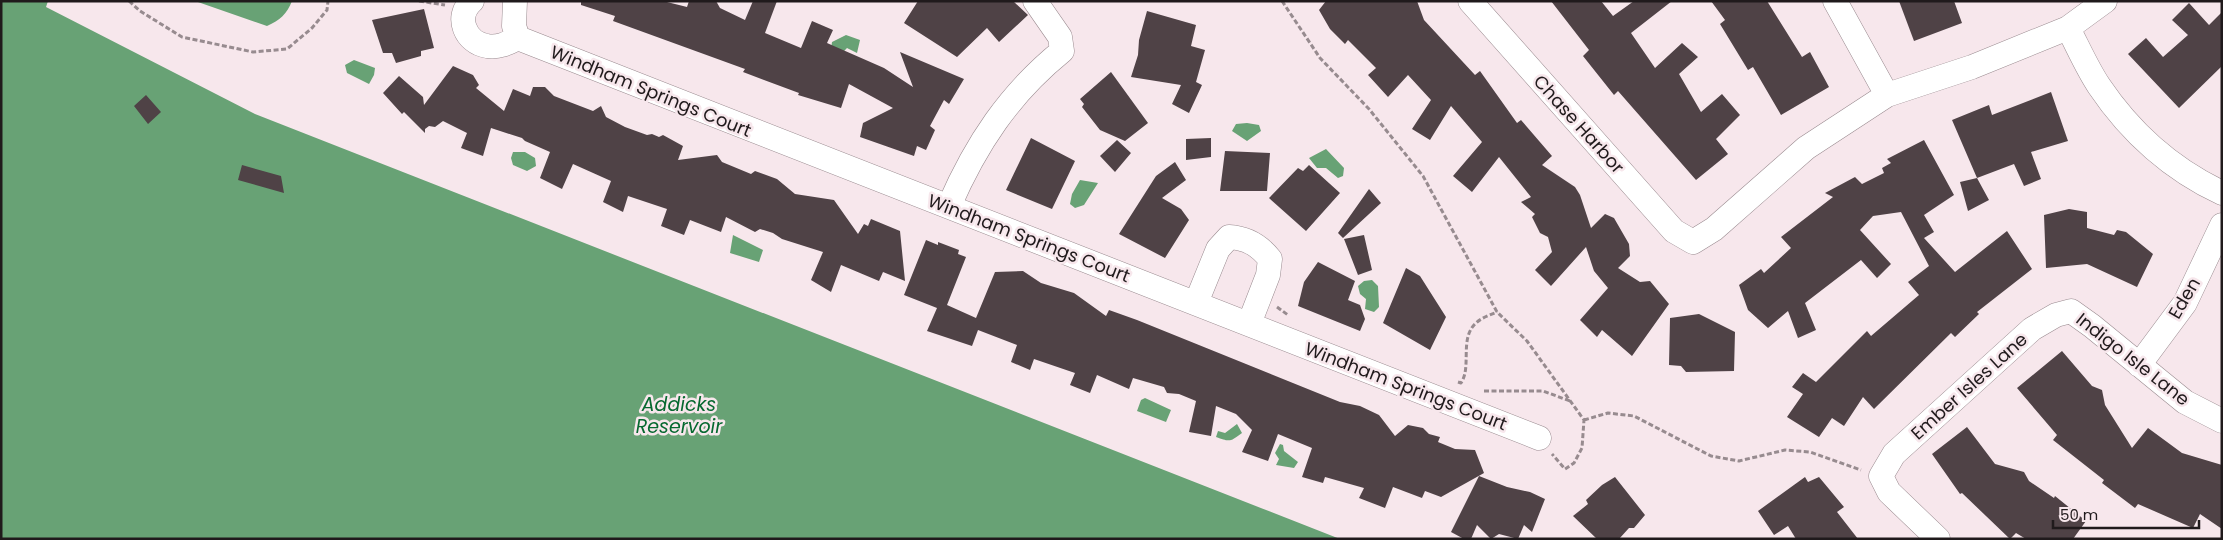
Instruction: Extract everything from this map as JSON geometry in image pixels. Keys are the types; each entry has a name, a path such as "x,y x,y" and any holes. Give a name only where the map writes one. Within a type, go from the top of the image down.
{"street":[{"path":"468,7 463,22 465,31 470,39 478,44 499,46 518,38 514,26 515,1"},
{"path":"948,206 966,167 998,116 1036,72 1062,51 1060,37 1035,1"},
{"name":"Chase Harbor","path":"1470,1 1674,231 1693,242 1714,229 1806,148 1886,95"},
{"path":"1835,1 1886,95 1972,66 2068,28 2105,1"},
{"path":"2068,28 2098,85 2123,117 2159,154 2197,181 2222,193"},
{"name":"Windham Springs Court","path":"518,38 1196,303 1252,317 1539,438"},
{"name":"Eden","path":"2139,365 2185,303 2222,225"},
{"path":"1196,303 1218,249 1229,237 1240,238 1260,247 1270,259 1268,276 1252,317"},
{"name":"Indigo Isle Lane","path":"2071,311 2185,402 2222,420"},
{"name":"Ember Isles Lane","path":"1881,476 1894,454 2032,329 2056,315 2071,311"},
{"path":"1881,476 1889,492 1938,539"}],"path":[{"path":"129,1 140,11 182,37 253,52 287,49 312,28 327,10 328,1"},
{"path":"419,1 468,7"},
{"path":"1282,1 1320,58 1369,109 1423,176 1497,312 1527,342 1584,420 1582,448 1574,463 1565,469 1539,438"},
{"path":"1252,317 1279,307 1292,319"},
{"path":"1461,382 1464,378 1466,346 1475,323 1497,312"},
{"path":"1452,379 1461,382 1467,389"},
{"path":"1476,390 1492,393 1543,391 1571,402"},
{"path":"1584,420 1608,413 1634,416 1711,456 1739,461 1785,450 1810,452 1881,476"}],"water":[{"name":"Addicks Reservoir","path":"1,1 48,1 46,7 255,114 1340,539 1,539"},
{"path":"195,1 292,1 288,10 282,16 267,26"},
{"path":"846,35 860,40 857,53 847,48 841,54 831,49 832,42"},
{"path":"354,60 375,68 374,75 369,84 347,73 345,65"},
{"path":"1236,124 1259,125 1261,131 1247,141 1232,131"},
{"path":"1326,149 1344,168 1343,176 1338,178 1326,168 1317,168 1309,158"},
{"path":"513,152 525,152 535,158 536,166 527,171 513,165 511,158"},
{"path":"1080,180 1098,183 1084,205 1075,208 1070,204 1072,194"},
{"path":"733,235 763,250 759,262 730,253"},
{"path":"1372,280 1378,286 1379,307 1374,312 1365,309 1366,299 1360,294 1358,286 1364,281"},
{"path":"1145,398 1171,410 1166,422 1137,411 1141,400"},
{"path":"1237,424 1242,433 1235,438 1227,440 1216,437 1218,431 1225,433"},
{"path":"1280,444 1283,445 1284,451 1298,462 1294,468 1276,465 1279,459 1275,453"}],"building":[{"path":"581,1 663,1 687,7 689,1 716,1 720,8 745,20 753,1 777,1 765,33 801,48 812,21 833,30 827,43 884,68 913,87 900,52 964,79 949,104 944,100 930,126 935,130 926,150 917,146 914,156 860,137 863,123 893,108 849,84 841,108 798,95 799,93 743,72 745,69 613,21 615,16 581,5"},
{"path":"918,1 1013,1 1028,15 999,42 987,28 957,57 904,23"},
{"path":"1326,1 1417,1 1424,20 1475,75 1480,71 1517,123 1521,120 1552,156 1542,165 1575,187 1580,195 1591,228 1605,214 1614,218 1629,244 1630,256 1618,268 1640,282 1650,281 1669,304 1632,356 1602,330 1597,337 1580,320 1608,288 1594,271 1586,247 1551,286 1535,270 1552,252 1548,237 1540,233 1532,217 1535,214 1521,202 1531,197 1499,157 1472,192 1453,176 1482,142 1451,106 1430,140 1412,129 1431,100 1408,75 1388,97 1368,75 1376,68 1348,40 1345,44 1330,29 1319,10"},
{"path":"1551,1 1601,1 1613,16 1634,1 1672,1 1631,33 1655,68 1682,43 1698,57 1679,74 1701,112 1722,94 1740,115 1716,139 1728,154 1696,180 1618,91 1614,95 1583,56 1589,50"},
{"path":"1711,1 1767,1 1802,57 1810,52 1829,87 1781,115 1753,67 1748,70 1720,24 1725,20"},
{"path":"1899,1 1954,1 1962,23 1914,41"},
{"path":"2189,3 2209,25 2222,12 2222,66 2179,108 2128,54 2146,38 2163,57 2188,35 2172,20"},
{"path":"424,9 434,48 421,51 421,56 396,63 392,53 383,53 372,20"},
{"path":"1147,11 1196,25 1191,46 1205,50 1196,82 1202,85 1189,113 1172,104 1181,85 1131,77 1138,55 1139,40"},
{"path":"453,66 473,75 479,85 476,88 504,111 513,89 530,96 533,87 545,87 554,96 593,111 601,106 606,117 625,127 647,135 652,134 659,137 663,135 683,146 678,160 717,155 722,162 751,174 755,171 777,179 795,194 834,200 858,234 864,224 868,226 871,219 900,231 905,281 883,272 879,281 841,265 831,292 811,280 823,252 782,239 773,233 760,229 755,232 726,217 721,232 690,220 684,235 661,226 667,209 628,196 623,212 603,202 611,181 573,164 562,189 540,178 550,152 522,138 491,128 483,156 461,148 467,133 443,121 435,127 429,126 425,129 425,133 404,112 402,114 383,93 399,76 423,97 424,105"},
{"path":"1111,72 1148,123 1125,141 1100,130 1082,107 1084,104 1080,99"},
{"path":"2051,92 2068,141 2031,152 2041,179 2024,186 2014,164 1977,178 1952,120 1989,105 1992,115"},
{"path":"146,95 161,112 148,124 134,106"},
{"path":"1031,138 1075,161 1052,209 1006,190"},
{"path":"1211,138 1211,157 1186,160 1186,139"},
{"path":"1117,140 1131,153 1115,172 1100,156"},
{"path":"1924,140 1954,195 1924,215 1934,232 1924,238 1955,272 2007,231 2032,269 1977,312 1979,314 1955,337 1951,333 1874,409 1863,397 1844,426 1832,418 1819,437 1787,417 1803,394 1792,387 1803,373 1816,382 1867,331 1871,336 1919,295 1908,282 1929,266 1901,212 1873,216 1860,230 1891,264 1877,278 1861,260 1805,303 1816,330 1798,338 1788,311 1768,328 1748,310 1739,285 1761,269 1764,273 1791,248 1781,237 1833,197 1825,193 1855,177 1862,184 1884,173 1882,168 1891,163 1887,159"},
{"path":"1225,151 1270,153 1267,191 1220,191"},
{"path":"1175,162 1186,180 1162,198 1181,209 1189,220 1165,258 1119,234 1156,176"},
{"path":"242,165 281,176 284,193 238,180"},
{"path":"1309,165 1340,193 1306,231 1269,198 1298,168 1303,171"},
{"path":"1977,178 1989,200 1968,211 1960,182"},
{"path":"1369,189 1381,203 1343,238 1338,233"},
{"path":"2069,209 2087,212 2087,228 2114,235 2117,230 2126,232 2153,254 2137,287 2087,264 2046,268 2044,215"},
{"path":"1364,235 1372,270 1358,275 1344,239"},
{"path":"926,240 938,245 938,242 959,250 958,254 966,257 947,305 976,318 995,272 1023,271 1041,283 1074,293 1106,316 1109,310 1340,402 1360,406 1379,415 1395,436 1408,425 1423,428 1429,434 1440,437 1438,442 1455,449 1475,450 1484,473 1441,497 1425,491 1422,498 1393,487 1385,508 1359,498 1364,488 1325,477 1323,483 1302,477 1312,448 1278,434 1268,461 1242,452 1252,430 1236,414 1216,406 1211,436 1189,432 1196,401 1179,394 1167,393 1164,387 1133,378 1129,389 1097,375 1090,393 1070,385 1075,373 1034,359 1030,370 1011,362 1017,345 978,330 972,346 927,331 937,308 904,295"},
{"path":"1318,262 1355,281 1348,300 1360,305 1365,319 1360,331 1298,306 1304,282"},
{"path":"1406,268 1420,276 1446,317 1430,350 1383,323"},
{"path":"1699,314 1735,332 1734,371 1686,372 1681,366 1669,365 1670,318"},
{"path":"2062,351 2092,386 2102,390 2105,405 2132,448 2148,428 2182,453 2222,465 2222,529 2200,514 2193,528 2138,504 2135,508 2102,483 2104,480 2053,440 2057,435 2017,388"},
{"path":"1967,427 1995,464 2024,472 2029,481 2054,498 2055,496 2086,521 2073,539 2026,539 2016,533 2010,539 1962,493 1960,494 1932,454"},
{"path":"1479,476 1507,487 1530,492 1545,499 1532,532 1524,525 1518,539 1499,534 1491,539 1477,525 1471,539 1464,539 1451,532"},
{"path":"1615,477 1645,515 1634,528 1629,528 1619,539 1597,539 1573,516 1588,504 1586,500 1602,485"},
{"path":"1805,477 1808,482 1819,477 1844,507 1837,512 1858,539 1796,539 1788,526 1774,535 1758,511"}]}
